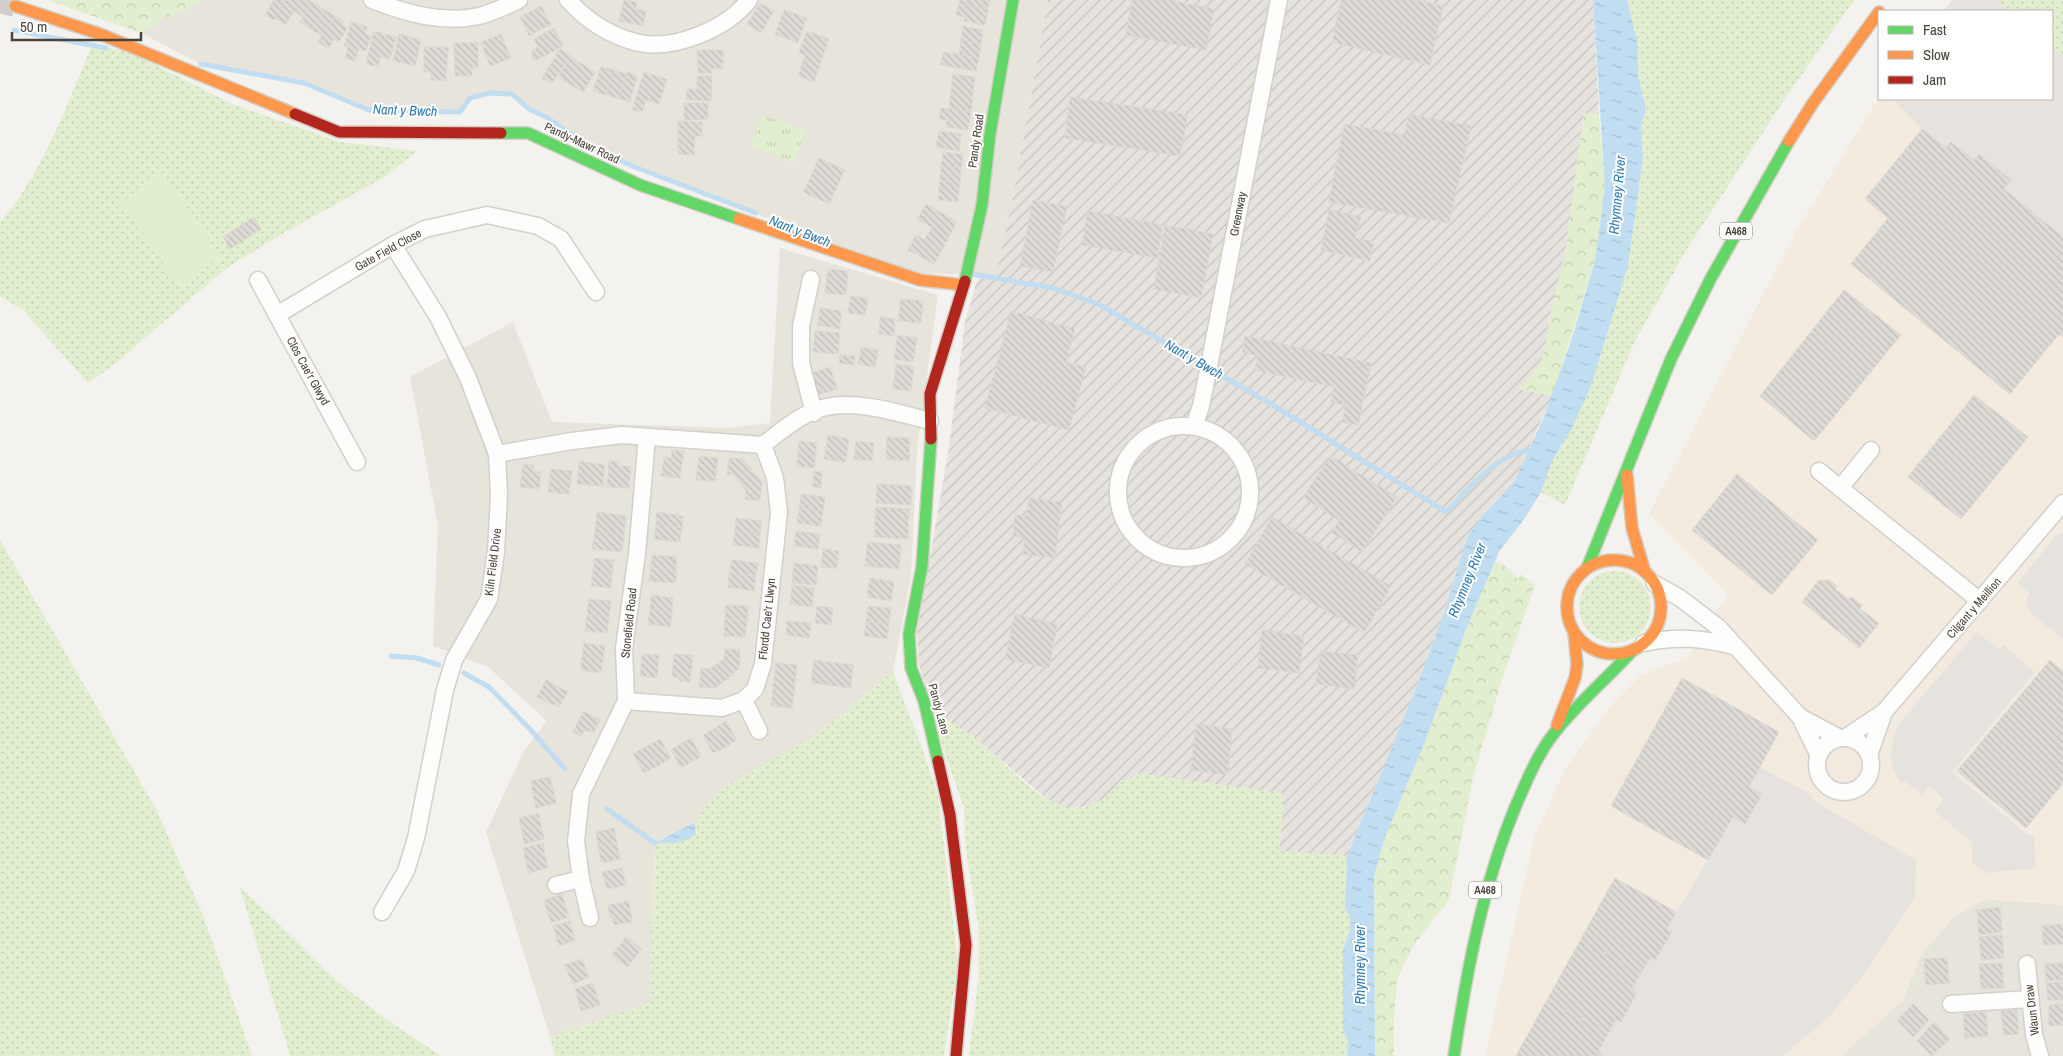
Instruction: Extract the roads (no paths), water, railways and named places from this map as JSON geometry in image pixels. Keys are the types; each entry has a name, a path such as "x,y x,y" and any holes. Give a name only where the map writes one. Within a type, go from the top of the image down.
{"street":[{"path":"372,0 393,8 429,17 456,18 480,16 519,0"},
{"path":"568,0 584,17 610,33 637,43 658,44 701,34 724,23 742,9 749,0"},
{"name":"Pandy Road","path":"964,285 982,205 990,134 1014,0"},
{"name":"Greenway","path":"1194,426 1201,406 1209,366 1279,0"},
{"name":"Pandy-Mawr Road","path":"15,6 100,34 339,132 528,133 640,185 920,280 964,285"},
{"name":"A468","path":"1587,568 1678,343 1742,220 1812,103 1878,15"},
{"name":"Gate Field Close","path":"277,315 393,245 425,229 487,215 538,226 561,239 596,292"},
{"name":"Kiln Field Drive","path":"382,912 406,871 416,838 446,690 454,660 489,600 496,552 499,495 497,454 468,378 438,317 393,245"},
{"path":"811,278 801,326 800,363 814,413"},
{"name":"Clos Cae'r Glwyd","path":"258,280 357,462"},
{"name":"Pandy Lane","path":"956,1056 964,973 965,936 950,815 924,701 911,668 909,634 922,566 931,455 930,394 964,285"},
{"path":"497,454 572,441 622,435 762,445 797,420 826,407 850,406 871,408 930,421"},
{"path":"1194,426 1219,436 1230,444 1243,461 1250,480 1250,501 1244,521 1227,542 1216,551 1197,558 1176,559 1156,553 1138,541 1130,530 1119,504 1118,484 1124,463 1136,446 1153,433 1173,427 1194,426"},
{"name":"Stonefield Road","path":"590,918 581,879 576,841 581,794 626,700 624,648 637,554 647,437"},
{"name":"Ffordd Cae'r Llwyn","path":"744,700 755,689 763,664 778,512 774,478 762,445"},
{"path":"1840,488 1870,450"},
{"name":"A468","path":"1627,469 1631,518 1650,578"},
{"path":"1819,471 1980,601"},
{"name":"Cilgant y Meillion","path":"1842,738 1884,712 2063,503"},
{"path":"1734,646 1691,638 1677,638 1639,647 1620,654 1607,654 1594,650 1583,643 1574,633 1568,620 1566,606 1569,591 1576,579 1587,568 1600,562 1616,560 1632,563 1718,627 1800,717 1819,756"},
{"path":"1639,647 1655,630 1660,616 1660,600 1650,578"},
{"name":"A468","path":"1454,1056 1473,941 1496,853 1525,785 1553,735 1575,678 1577,665 1574,633"},
{"name":"A468","path":"1553,735 1639,647"},
{"path":"626,700 722,708 744,700 759,731"},
{"name":"Cilgant y Meillion","path":"1869,755 1884,712"},
{"path":"1800,717 1842,738 1860,743 1869,755 1871,764 1866,781 1852,790 1844,792 1828,786 1822,780 1817,765 1819,756 1826,744 1842,738"},
{"path":"556,885 581,879"},
{"name":"Waun Draw","path":"2027,964 2034,1034 2040,1056"},
{"path":"1951,1004 2030,999"}],"water":[{"name":"Rhymney River","path":"1593,0 1627,0 1637,41 1638,75 1646,109 1641,126 1643,158 1628,266 1591,386 1572,428 1552,461 1541,492 1525,518 1499,552 1467,627 1425,742 1385,837 1374,876 1375,1056 1347,1056 1348,1042 1343,1030 1343,949 1350,930 1350,917 1345,907 1347,856 1415,691 1443,616 1467,538 1480,519 1515,480 1543,419 1571,341 1595,261 1605,187"},
{"path":"695,822 696,834 689,839 674,843 655,843"}],"waterway":[{"name":"Nant y Bwch","path":"14,30 106,48"},
{"name":"Nant y Bwch","path":"201,64 304,83 369,110 460,112 470,98 489,93 512,94 529,109 546,117 590,146 632,166 756,213"},
{"name":"Nant y Bwch","path":"971,274 1053,288 1098,304 1271,404 1446,512 1475,482 1498,463 1510,456 1534,451"},
{"path":"391,656 417,658 439,665"},
{"path":"464,673 489,687 565,769"},
{"path":"607,809 655,843"}],"tunnel":[{"path":"0,2 15,6"}]}
